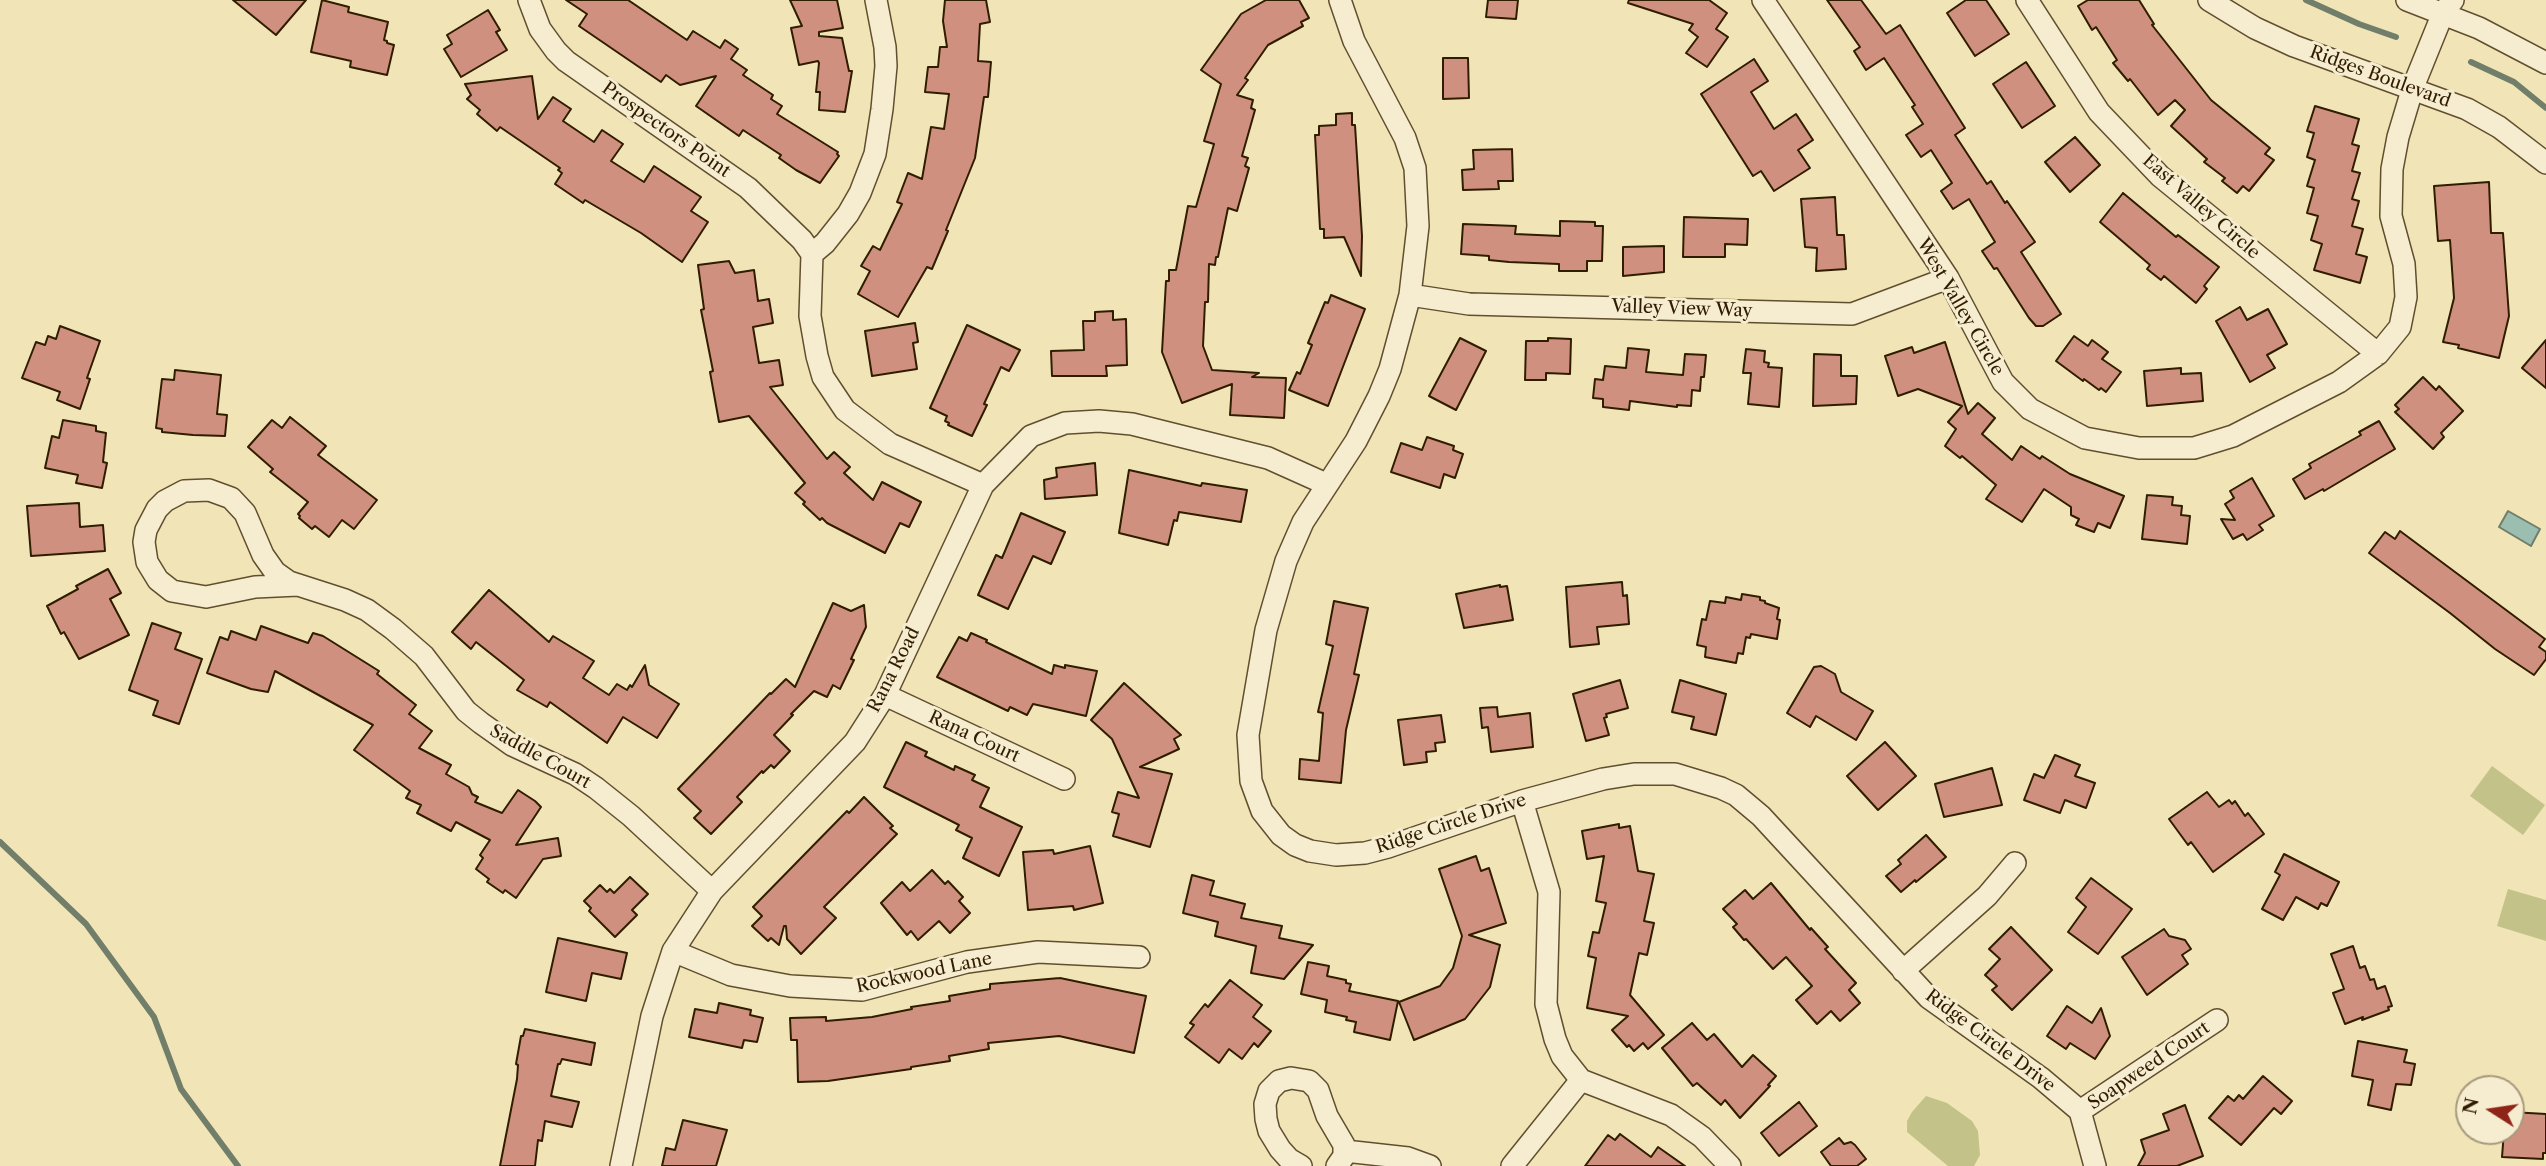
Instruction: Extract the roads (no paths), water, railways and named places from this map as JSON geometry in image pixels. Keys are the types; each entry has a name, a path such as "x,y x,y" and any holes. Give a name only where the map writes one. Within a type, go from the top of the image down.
{"street":[{"name":"Prospectors Point","path":"530,0 540,29 566,61 748,188 813,254"},
{"path":"876,0 886,66 875,154 860,193 848,214 813,254 809,295 811,326 823,377 833,395 852,416 890,444 983,485"},
{"name":"Ridge Circle Drive","path":"1340,0 1354,41 1405,138 1415,168 1418,226 1410,296 1390,369 1356,440 1303,522 1286,561 1266,630 1248,735 1251,781 1262,811 1280,835 1295,845 1336,855 1365,853 1388,847 1578,784 1634,774 1675,774 1721,788 1742,799 1761,816 1903,971 1938,1005 2041,1078 2080,1111"},
{"name":"West Valley Circle","path":"1763,0 1948,278 2003,382 2030,409 2085,438 2139,448 2194,448 2233,436 2339,382 2378,354 2400,327 2406,297 2404,264 2392,216 2392,169 2398,137 2413,87 2448,6"},
{"name":"East Valley Circle","path":"2027,0 2099,112 2160,176 2378,354"},
{"name":"Ridges Boulevard","path":"2209,0 2255,28 2294,46 2413,87 2467,109 2499,127 2546,163"},
{"path":"2407,0 2448,6 2479,27 2546,63"},
{"name":"Valley View Way","path":"1410,296 1469,304 1852,314 1948,278"},
{"name":"Rana Road","path":"621,1166 652,1016 673,951 712,891 855,742 885,695 983,485 1031,436 1065,423 1099,421 1132,424 1268,458 1326,484"},
{"name":"Saddle Court","path":"298,585 255,587 205,597 172,591 158,580 147,562 144,542 146,530 157,509 174,496 196,489 220,493 231,498 245,513 263,555 275,572 298,585 356,605 393,629 424,656 467,711 481,723 512,746 575,774 596,788 631,816 712,891"},
{"name":"Rana Court","path":"885,695 1063,779"},
{"path":"1522,801 1549,892 1546,1004 1562,1056 1581,1080 1671,1115 1702,1137 1730,1166"},
{"path":"1903,971 1987,896 2015,863"},
{"name":"Rockwood Lane","path":"673,951 731,975 790,986 862,990 967,962 1038,953 1139,957"},
{"name":"Soapweed Court","path":"2080,1111 2217,1020"},
{"path":"1301,1166 1289,1159 1280,1149 1266,1119 1265,1104 1269,1091 1273,1085 1284,1079 1303,1079 1318,1090 1341,1158 1408,1158 1430,1166"},
{"path":"1512,1166 1581,1080"},
{"path":"2080,1111 2095,1166"}],"waterway":[{"path":"2306,0 2396,37"},
{"path":"2471,62 2514,82 2546,108"},
{"path":"0,842 86,924 154,1017 181,1089 238,1166"}]}
